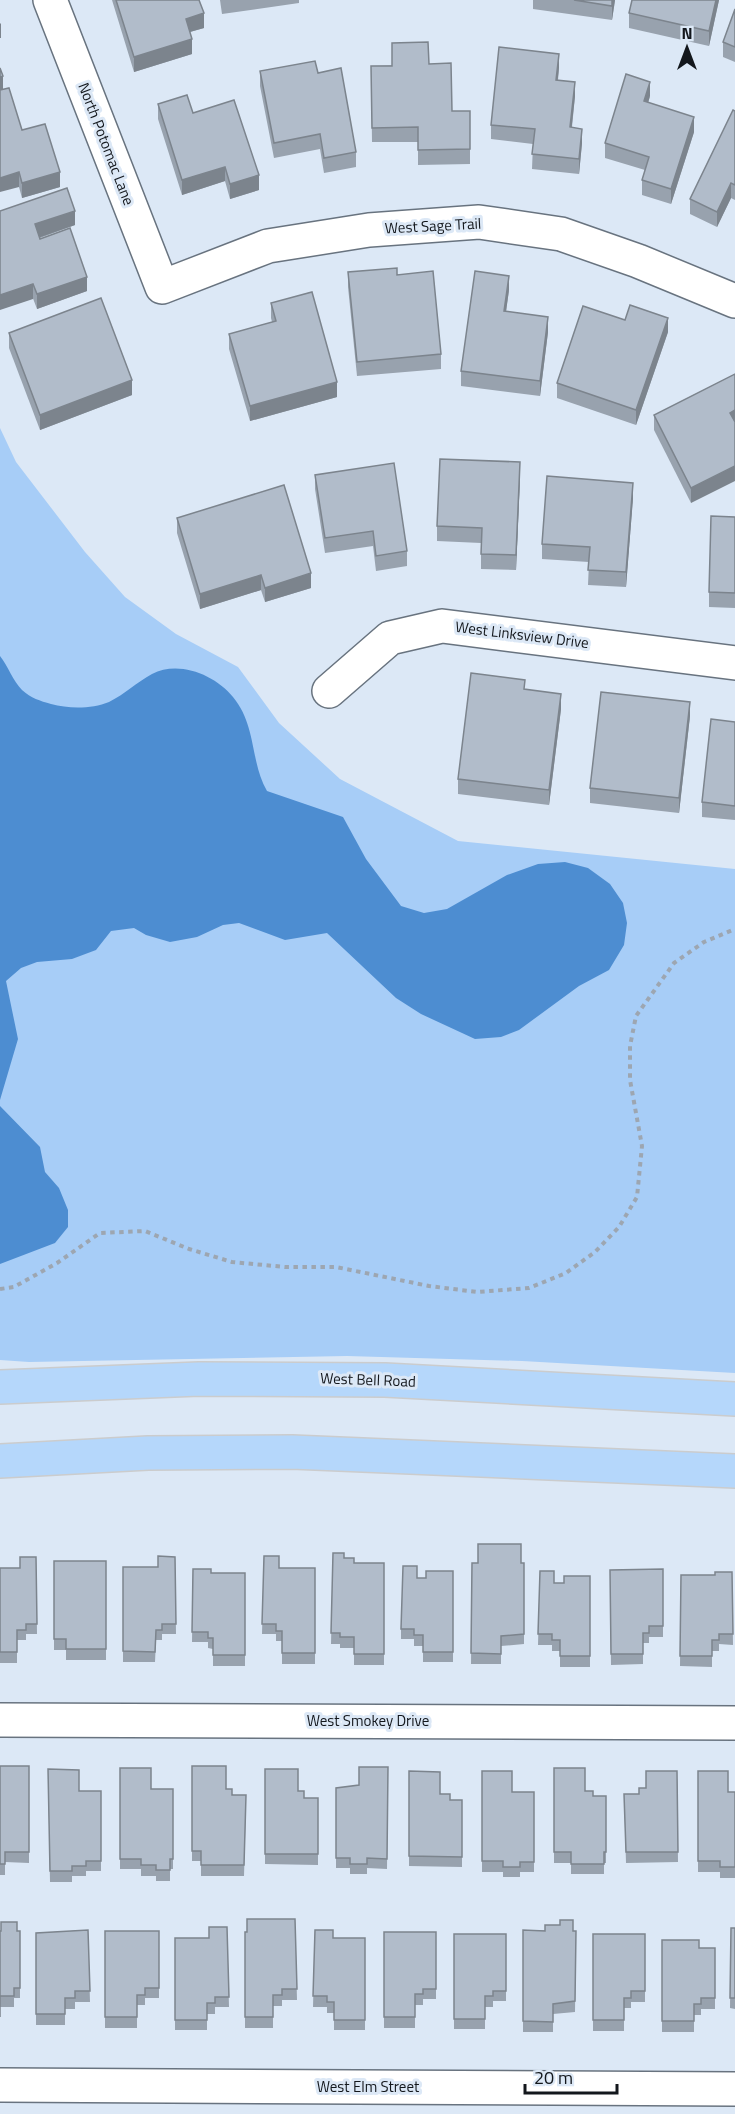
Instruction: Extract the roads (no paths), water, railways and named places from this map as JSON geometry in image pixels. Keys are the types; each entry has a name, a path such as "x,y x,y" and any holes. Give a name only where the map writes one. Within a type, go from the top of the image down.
{"main road":[{"name":"West Bell Road","path":"0,1387 199,1379 328,1379 735,1399"},
{"path":"0,1461 148,1453 292,1452 735,1471"}],"street":[{"name":"North Potomac Lane","path":"50,0 162,287"},
{"name":"West Sage Trail","path":"162,287 268,246 369,230 479,222 561,234 638,261 735,301"},
{"name":"West Linksview Drive","path":"328,691 390,638 442,626 735,663"},
{"name":"West Smokey Drive","path":"0,1720 735,1723"},
{"name":"West Elm Street","path":"0,2085 735,2089"}]}
